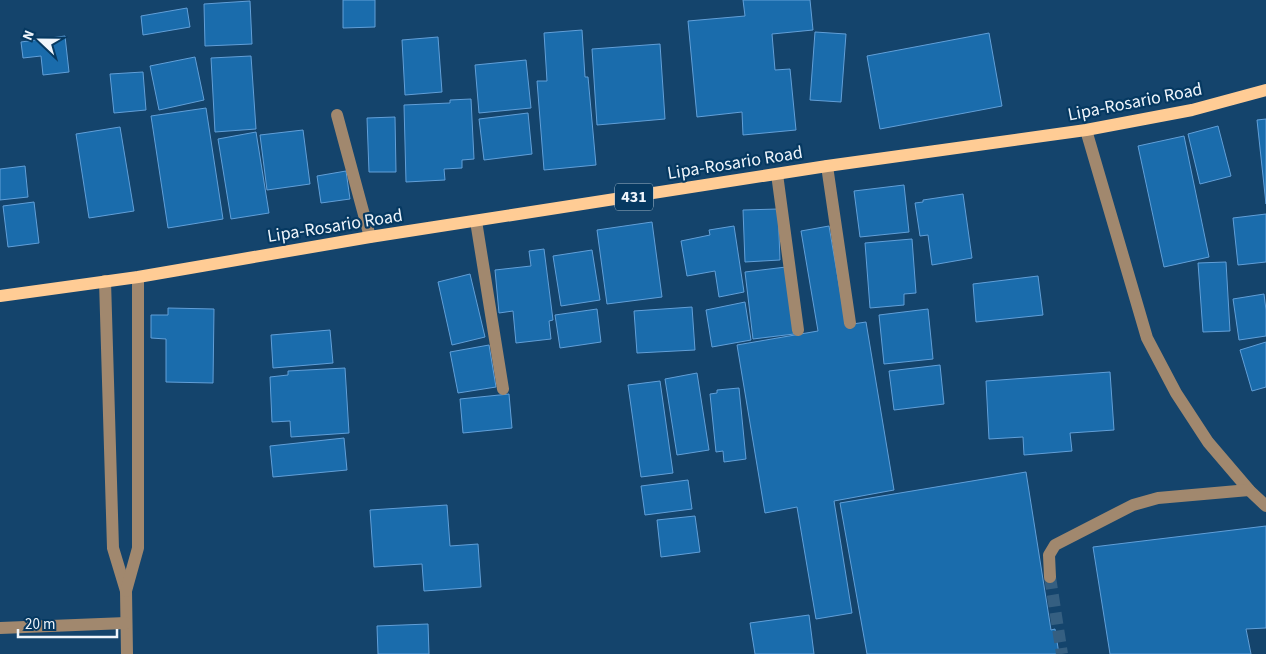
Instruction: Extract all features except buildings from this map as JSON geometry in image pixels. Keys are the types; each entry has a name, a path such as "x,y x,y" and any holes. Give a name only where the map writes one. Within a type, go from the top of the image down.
{"main road":[{"name":"Lipa-Rosario Road","path":"0,296 138,277 370,237 827,166 1086,130 1192,110 1266,90"}],"street":[{"path":"337,115 370,237"},
{"path":"1086,130 1147,338 1176,393 1208,442 1248,490 1266,506"},
{"path":"827,166 850,323"},
{"path":"777,174 798,330"},
{"path":"476,221 503,389"},
{"path":"127,654 126,591 138,548 138,277"},
{"path":"105,281 112,548 126,591"},
{"path":"1050,577 1049,555 1055,544 1133,505 1158,498 1248,490"},
{"path":"0,628 126,623"}],"tunnel":[{"path":"1050,577 1062,654"}]}
